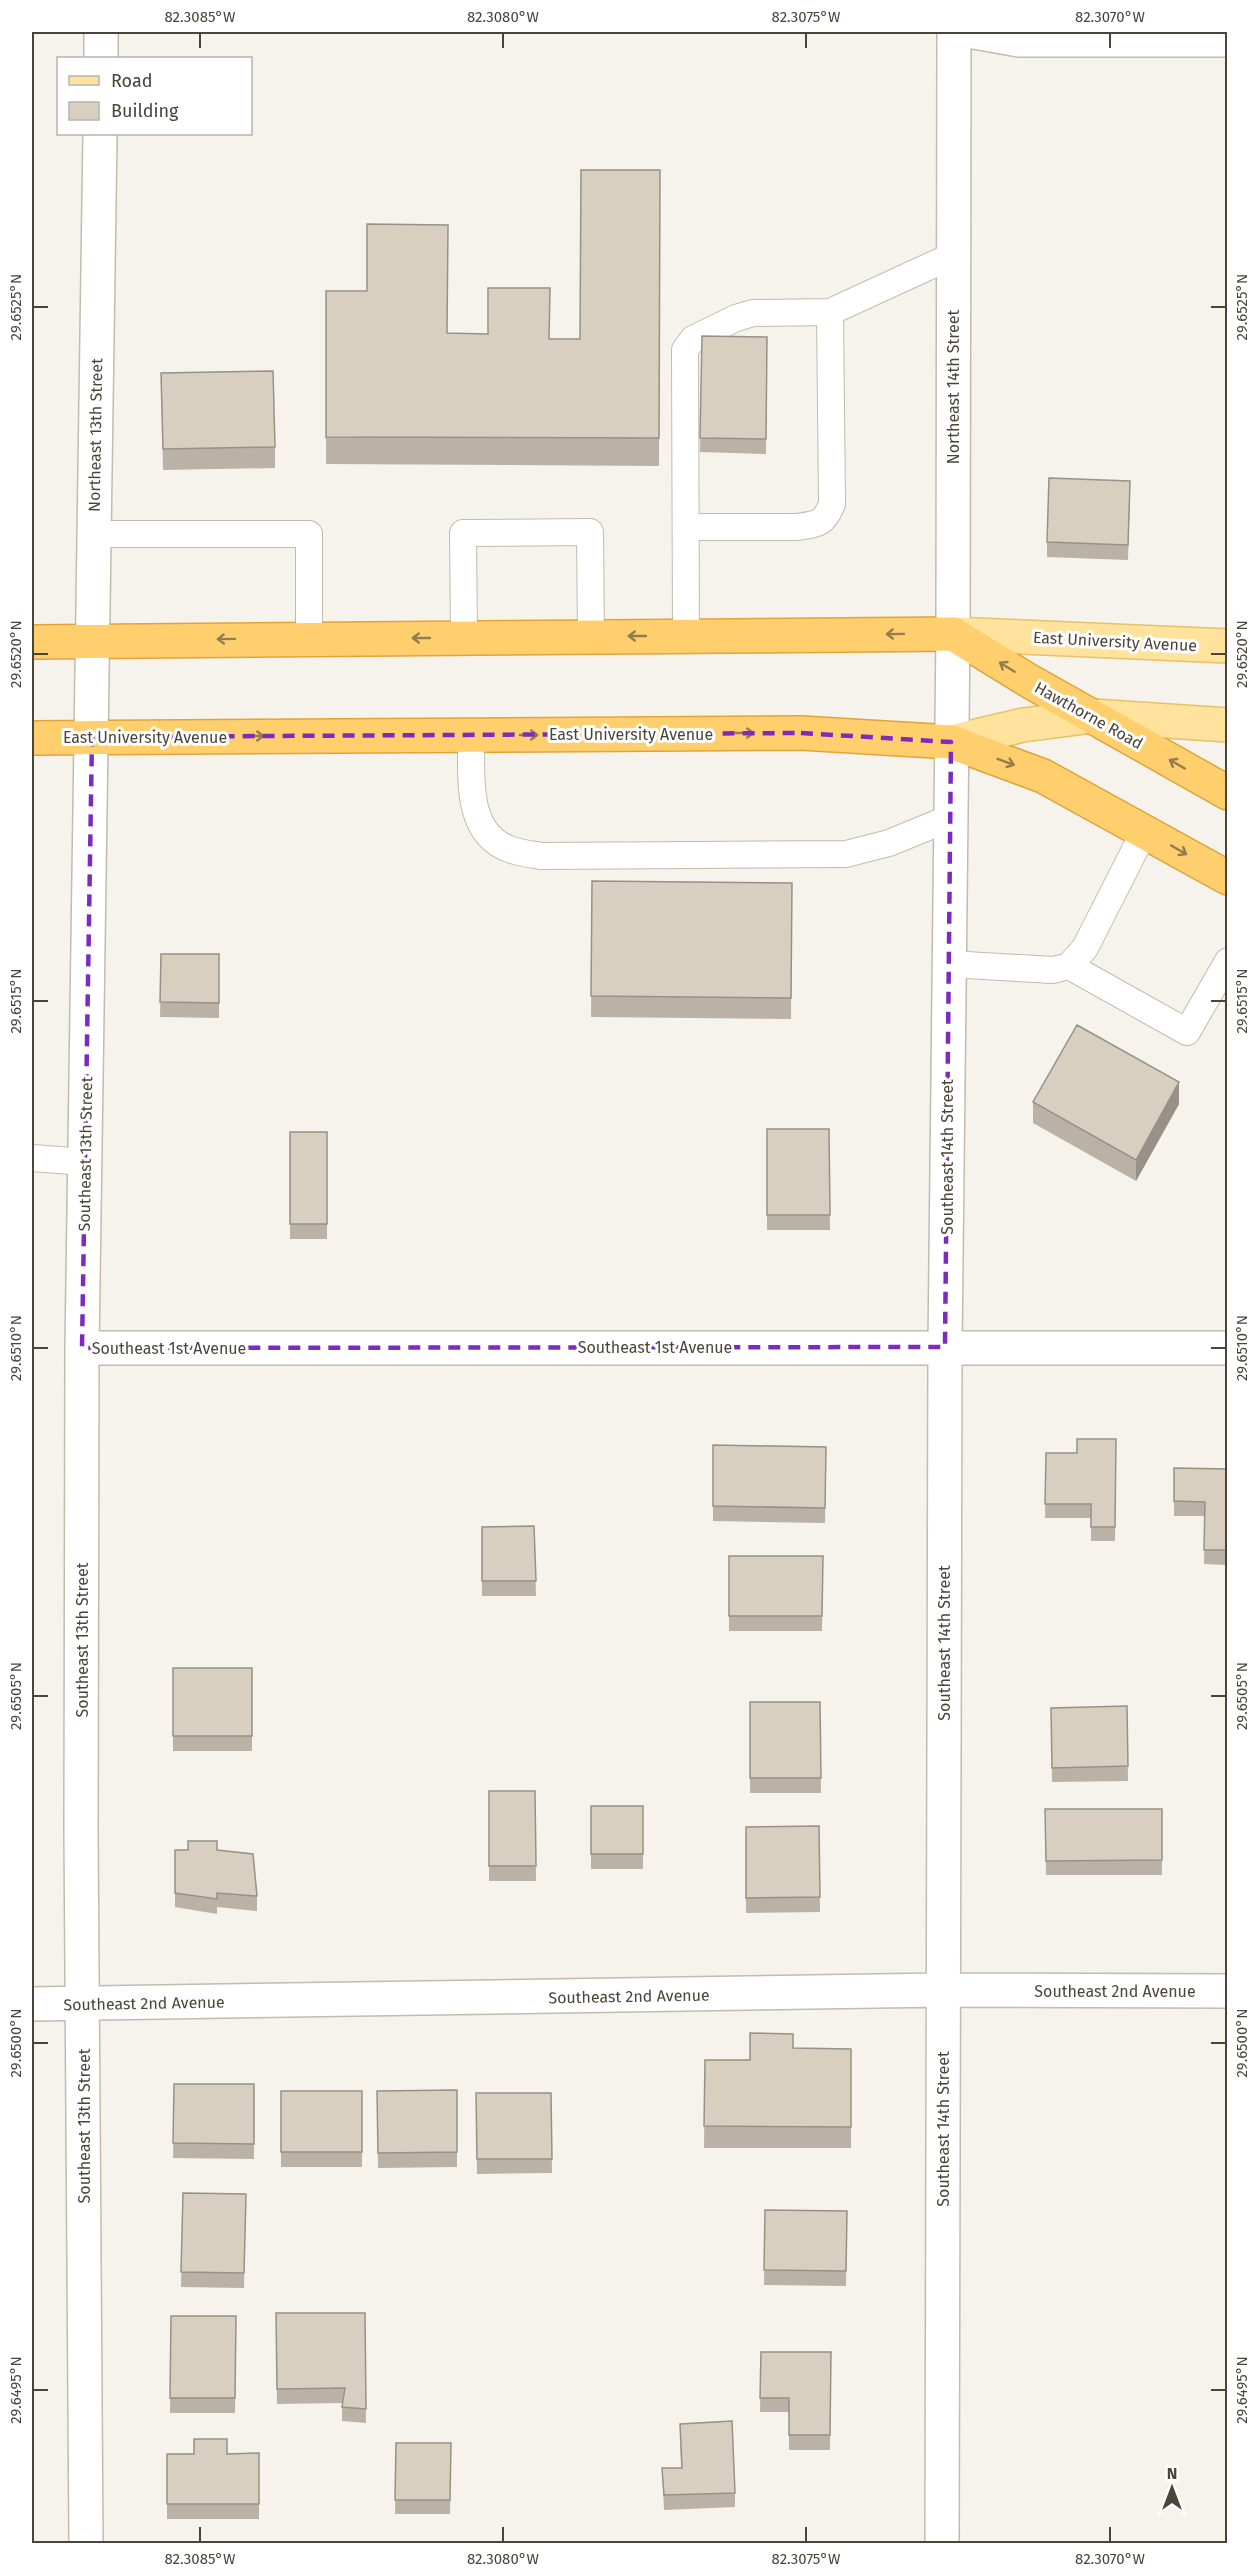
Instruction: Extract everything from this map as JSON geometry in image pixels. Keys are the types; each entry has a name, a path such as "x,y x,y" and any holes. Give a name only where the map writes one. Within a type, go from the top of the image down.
{"highway":[{"name":"East University Avenue","path":"32,642 953,634"},
{"name":"Hawthorne Road","path":"953,634 1227,793"},
{"name":"East University Avenue","path":"32,738 801,733 951,742"},
{"path":"951,742 1043,776 1145,830 1227,878"}],"main road":[{"name":"East University Avenue","path":"953,634 1227,646"},
{"name":"East University Avenue","path":"951,742 1023,725 1093,716 1227,725"}],"street":[{"path":"101,32 101,57"},
{"name":"Northeast 14th Street","path":"951,742 954,32"},
{"path":"974,32 1018,40 1227,40"},
{"name":"Northeast 13th Street","path":"92,737 100,135"},
{"name":"Southeast 13th Street","path":"87,2544 82,1348 92,737"},
{"name":"Southeast 14th Street","path":"942,2544 945,1347 951,742"},
{"name":"Southeast 1st Avenue","path":"82,1348 1227,1348"},
{"name":"Southeast 2nd Avenue","path":"32,2004 943,1990 1227,1991"}],"lane":[{"path":"686,636 685,350 693,339 753,313 831,312 954,255"},
{"path":"686,527 797,527 815,525 826,518 832,504 831,312"},
{"path":"464,638 464,533 590,532 591,636"},
{"path":"94,534 309,534 309,639"},
{"path":"471,735 474,807 483,832 508,849 540,856 846,854 889,843 950,818"},
{"path":"949,964 1053,970 1069,966 1085,948 1145,830"},
{"path":"1069,966 1187,1032 1227,961"},
{"path":"32,1158 85,1162"}],"highlighted area":[{"path":"801,733 951,742 945,1347 82,1348 92,737"}],"building":[{"path":"581,170 660,170 659,438 326,437 326,291 367,291 367,224 448,225 447,333 488,334 488,288 550,288 549,339 580,339"},
{"path":"702,336 767,337 766,439 700,438"},
{"path":"273,371 275,447 163,449 161,373"},
{"path":"1049,478 1130,481 1128,545 1047,542"},
{"path":"592,881 792,883 791,998 591,996"},
{"path":"161,954 219,954 219,1003 160,1002"},
{"path":"1077,1025 1179,1082 1136,1160 1033,1102"},
{"path":"767,1129 829,1129 830,1215 767,1215"},
{"path":"290,1132 327,1132 327,1224 290,1224"},
{"path":"1077,1439 1116,1439 1115,1527 1091,1527 1091,1504 1045,1504 1046,1453 1077,1453"},
{"path":"713,1445 826,1447 825,1508 713,1506"},
{"path":"1174,1468 1227,1469 1227,1550 1204,1550 1205,1502 1174,1501"},
{"path":"534,1526 536,1581 482,1581 482,1527"},
{"path":"729,1556 823,1556 822,1616 729,1616"},
{"path":"173,1668 252,1668 252,1736 173,1736"},
{"path":"750,1702 820,1702 821,1778 750,1778"},
{"path":"1127,1706 1128,1766 1052,1768 1051,1708"},
{"path":"489,1791 535,1791 536,1866 489,1866"},
{"path":"591,1806 643,1806 643,1854 591,1854"},
{"path":"1045,1809 1162,1809 1162,1860 1046,1861"},
{"path":"819,1826 820,1897 746,1898 746,1827"},
{"path":"188,1841 217,1841 217,1850 253,1854 257,1896 217,1893 217,1899 175,1893 175,1850 188,1850"},
{"path":"750,2033 793,2034 793,2048 851,2049 851,2127 704,2126 705,2060 750,2060"},
{"path":"174,2084 254,2084 254,2144 173,2143"},
{"path":"457,2090 457,2152 378,2153 377,2091"},
{"path":"281,2091 362,2091 362,2152 281,2152"},
{"path":"476,2093 551,2093 552,2159 477,2159"},
{"path":"183,2193 246,2194 244,2273 181,2272"},
{"path":"765,2210 847,2211 846,2271 764,2270"},
{"path":"276,2313 365,2313 366,2409 342,2407 345,2388 277,2389"},
{"path":"171,2316 236,2316 235,2398 170,2398"},
{"path":"761,2352 831,2352 830,2435 789,2435 789,2398 760,2398"},
{"path":"732,2421 735,2493 664,2495 662,2468 682,2468 680,2424"},
{"path":"194,2439 227,2439 227,2454 259,2453 259,2504 167,2504 167,2454 194,2454"},
{"path":"396,2443 451,2443 450,2500 395,2500"}]}
